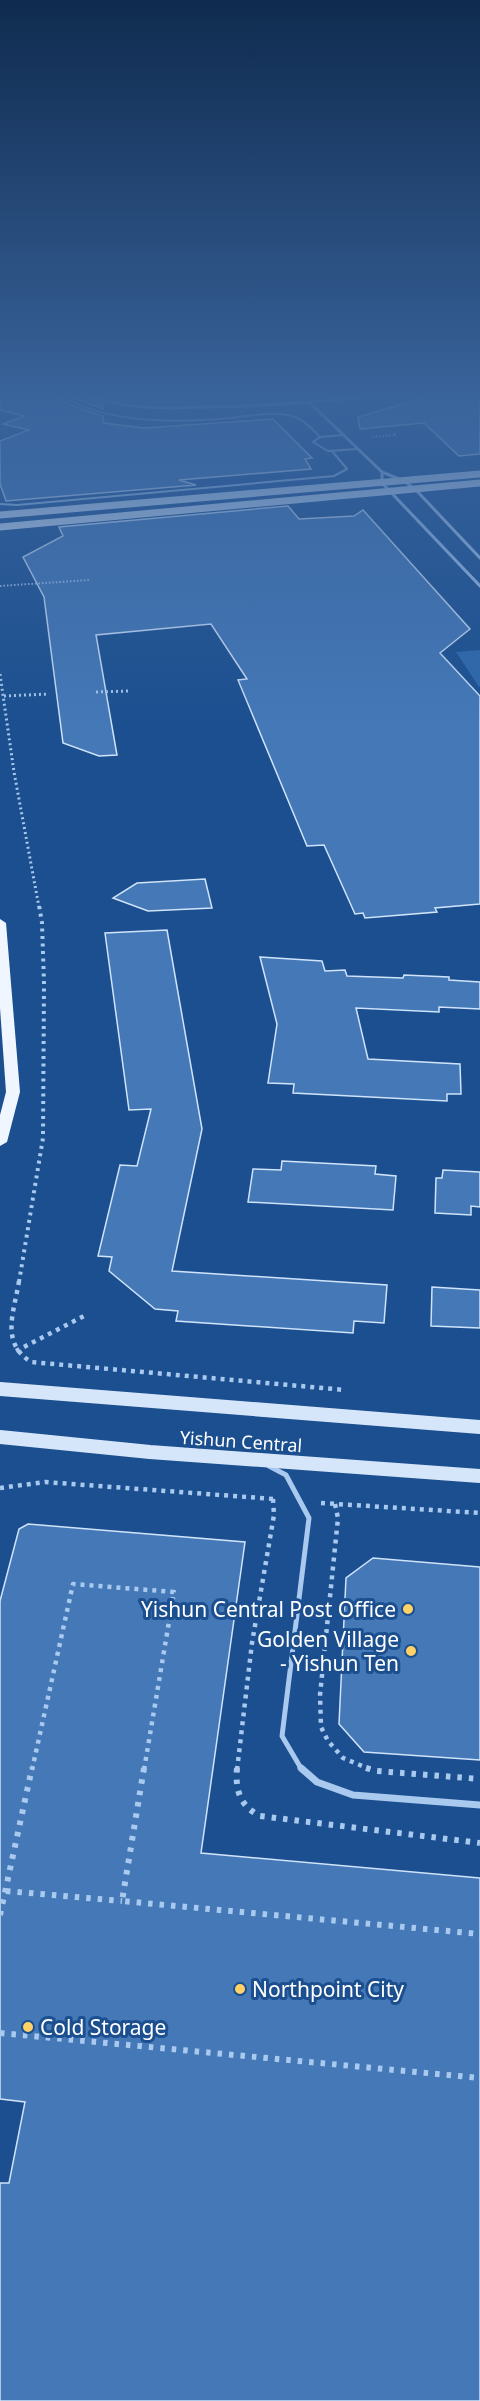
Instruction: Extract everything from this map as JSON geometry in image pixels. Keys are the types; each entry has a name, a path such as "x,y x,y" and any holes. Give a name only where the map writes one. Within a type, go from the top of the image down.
{"main road":[{"path":"0,515 107,506"},
{"path":"0,527 227,506"},
{"path":"0,923 4,1018 13,1092 0,1142"},
{"name":"Yishun Central","path":"0,1389 480,1427"},
{"name":"Yishun Central","path":"0,1437 258,1461 480,1476"}],"street":[{"path":"404,506 480,586"},
{"path":"431,506 480,558"}],"lane":[{"path":"258,1461 286,1475 309,1518 282,1736 291,1758 309,1779 332,1790 353,1795 480,1805"}],"path":[{"path":"0,586 89,580"},
{"path":"96,692 130,691"},
{"path":"4,696 49,694"},
{"path":"16,1351 84,1316"},
{"path":"10,1337 16,1351 31,1362 348,1390"},
{"path":"0,1488 45,1482 480,1513"},
{"path":"335,1504 338,1518 320,1695 321,1727 328,1741 343,1758 358,1766 377,1771 480,1779"},
{"path":"0,1916 73,1584 174,1592 122,1901"},
{"path":"5,1891 480,1934"},
{"path":"0,2034 480,2078"}],"shaded area":[{"path":"480,650 480,686 479,687 456,652"}],"building":[{"path":"287,506 299,519 354,516 363,510 470,629 440,653 480,696 480,904 435,908 437,912 365,918 363,913 355,914 324,845 307,846 238,680 247,679 211,624 96,635 117,755 99,756 63,743 44,597 23,557 63,536 59,527"},
{"path":"205,879 212,908 148,911 113,898 137,883"},
{"path":"167,930 202,1129 172,1271 387,1285 384,1323 354,1321 353,1333 176,1321 178,1311 155,1309 109,1271 112,1257 98,1256 120,1165 137,1166 151,1109 129,1110 105,933"},
{"path":"260,957 322,961 325,971 345,970 347,976 449,977 449,980 480,982 480,1009 439,1007 439,1012 356,1008 368,1059 460,1064 461,1094 447,1094 447,1101 293,1093 294,1084 268,1083 277,1024"},
{"path":"282,1161 376,1166 375,1174 396,1176 393,1210 248,1202 253,1169 281,1170"},
{"path":"443,1170 480,1172 480,1207 471,1206 471,1215 435,1213 436,1178 442,1178"},
{"path":"432,1287 480,1290 480,1328 431,1326"},
{"name":"Northpoint City","path":"28,1524 245,1542 201,1853 480,1878 480,2401 0,2401 0,2183 9,2183 25,2102 0,2099 0,1601 19,1529"},
{"name":"Golden Village - Yishun Ten","path":"373,1558 480,1567 480,1760 364,1752 339,1724 346,1578"}],"place":[{"name":"Yishun Central Post Office","path":"408,1609"},
{"name":"Golden Village - Yishun Ten","path":"411,1651"},
{"name":"Northpoint City","path":"240,1989"},
{"name":"Cold Storage","path":"28,2027"}]}
